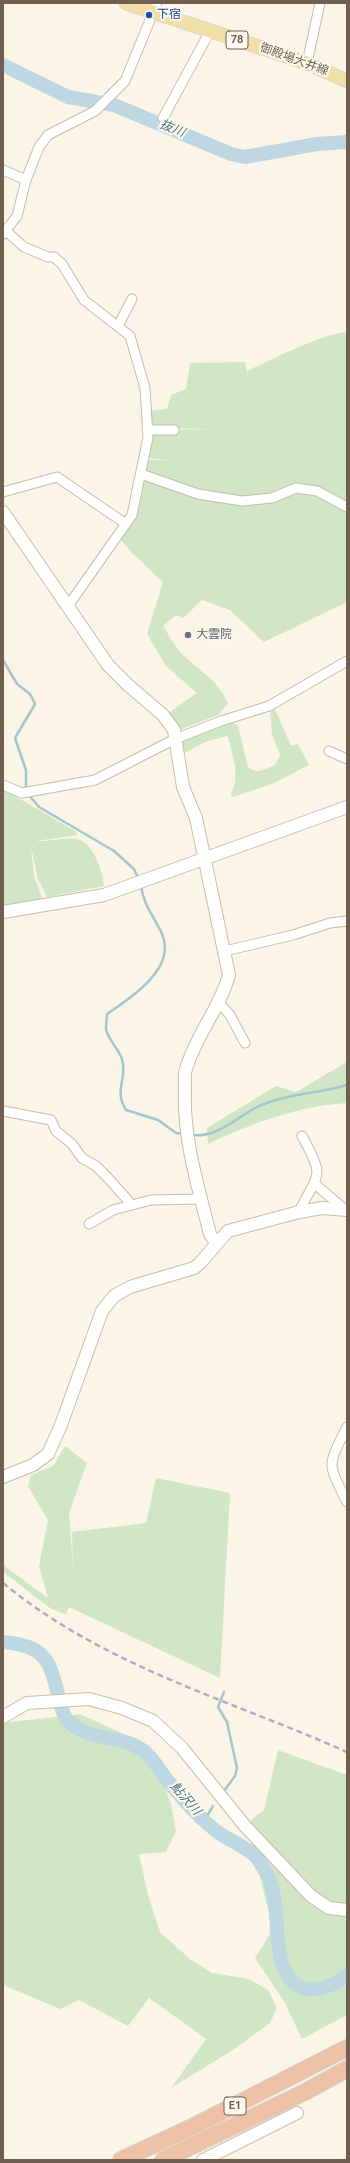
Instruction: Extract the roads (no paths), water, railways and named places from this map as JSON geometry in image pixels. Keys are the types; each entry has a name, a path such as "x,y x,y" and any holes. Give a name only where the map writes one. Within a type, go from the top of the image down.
{"highway":[{"name":"E1","path":"121,2160 192,2128 347,2048"},
{"name":"E1","path":"164,2160 298,2095 347,2069"}],"main road":[{"name":"御殿場大井線","path":"126,3 156,8 210,31 307,63 347,81"}],"street":[{"path":"307,63 320,3"},
{"path":"68,606 132,515 148,437 145,388 130,336 84,300 62,264 54,257 48,257 24,247 5,233 17,216 32,162 48,135 95,111 114,94 125,81 156,8"},
{"path":"164,118 210,31"},
{"path":"3,170 26,180"},
{"path":"118,326 132,299"},
{"path":"147,430 174,430"},
{"path":"141,474 198,494 242,501 272,498 296,488 317,491 347,507"},
{"path":"3,492 57,477 126,524"},
{"path":"3,512 108,665 128,685 163,715 174,730 183,787 196,818 229,975 224,994 193,1048 185,1070 187,1143 210,1234 216,1243"},
{"path":"3,785 22,793 95,780 175,739 221,721 269,706 347,661"},
{"path":"329,751 347,759"},
{"path":"3,912 104,895 141,883 205,857 347,806"},
{"path":"225,951 293,936 330,923 347,921"},
{"path":"218,1003 230,1015 245,1043"},
{"path":"3,1111 51,1120 56,1131 72,1144 82,1158 96,1166 132,1205"},
{"path":"299,1212 315,1184 318,1168 302,1136"},
{"path":"315,1184 345,1210"},
{"path":"89,1224 113,1210 151,1200 202,1199"},
{"path":"3,1477 34,1465 48,1454 61,1425 102,1311 114,1296 130,1287 194,1268 228,1231 299,1212 322,1208 345,1210"},
{"path":"347,1427 330,1463 332,1472 347,1502"},
{"path":"3,1717 28,1703 89,1698 122,1708 152,1721 182,1748 245,1826 311,1896 329,1908 347,1910"},
{"path":"203,2160 297,2113"}],"waterway":[{"name":"抜川","path":"3,65 68,97 114,105 231,154 245,157 317,144 347,142"},
{"path":"3,660 17,684 30,694 35,704 15,738 26,770 26,790"},
{"path":"28,794 39,807 114,851 134,869 139,880"},
{"path":"141,886 144,900 162,934 165,947 163,959 158,970 139,991 107,1014 106,1029 122,1059 123,1073 121,1096 122,1103 126,1110 158,1120 176,1133 185,1134"},
{"path":"192,1135 209,1134 217,1131 266,1103 347,1085"},
{"name":"鮎沢川","path":"3,1642 29,1647 44,1657 49,1665 63,1712 70,1723 78,1729 88,1733 118,1740 138,1747 155,1763 168,1781 198,1815 212,1828 245,1848 257,1858 269,1878 273,1890 278,1946 285,1971 292,1981 298,1986 312,1989 335,1983 347,1975"},
{"path":"224,1692 218,1707 227,1722 237,1768 235,1776 224,1791"},
{"path":"204,1821 213,1806"}],"railway":[{"path":"3,1583 42,1612 83,1637 125,1659 213,1698 347,1752"}],"place":[{"name":"下宿","path":"149,15"},
{"name":"大雲院","path":"188,635"}]}
